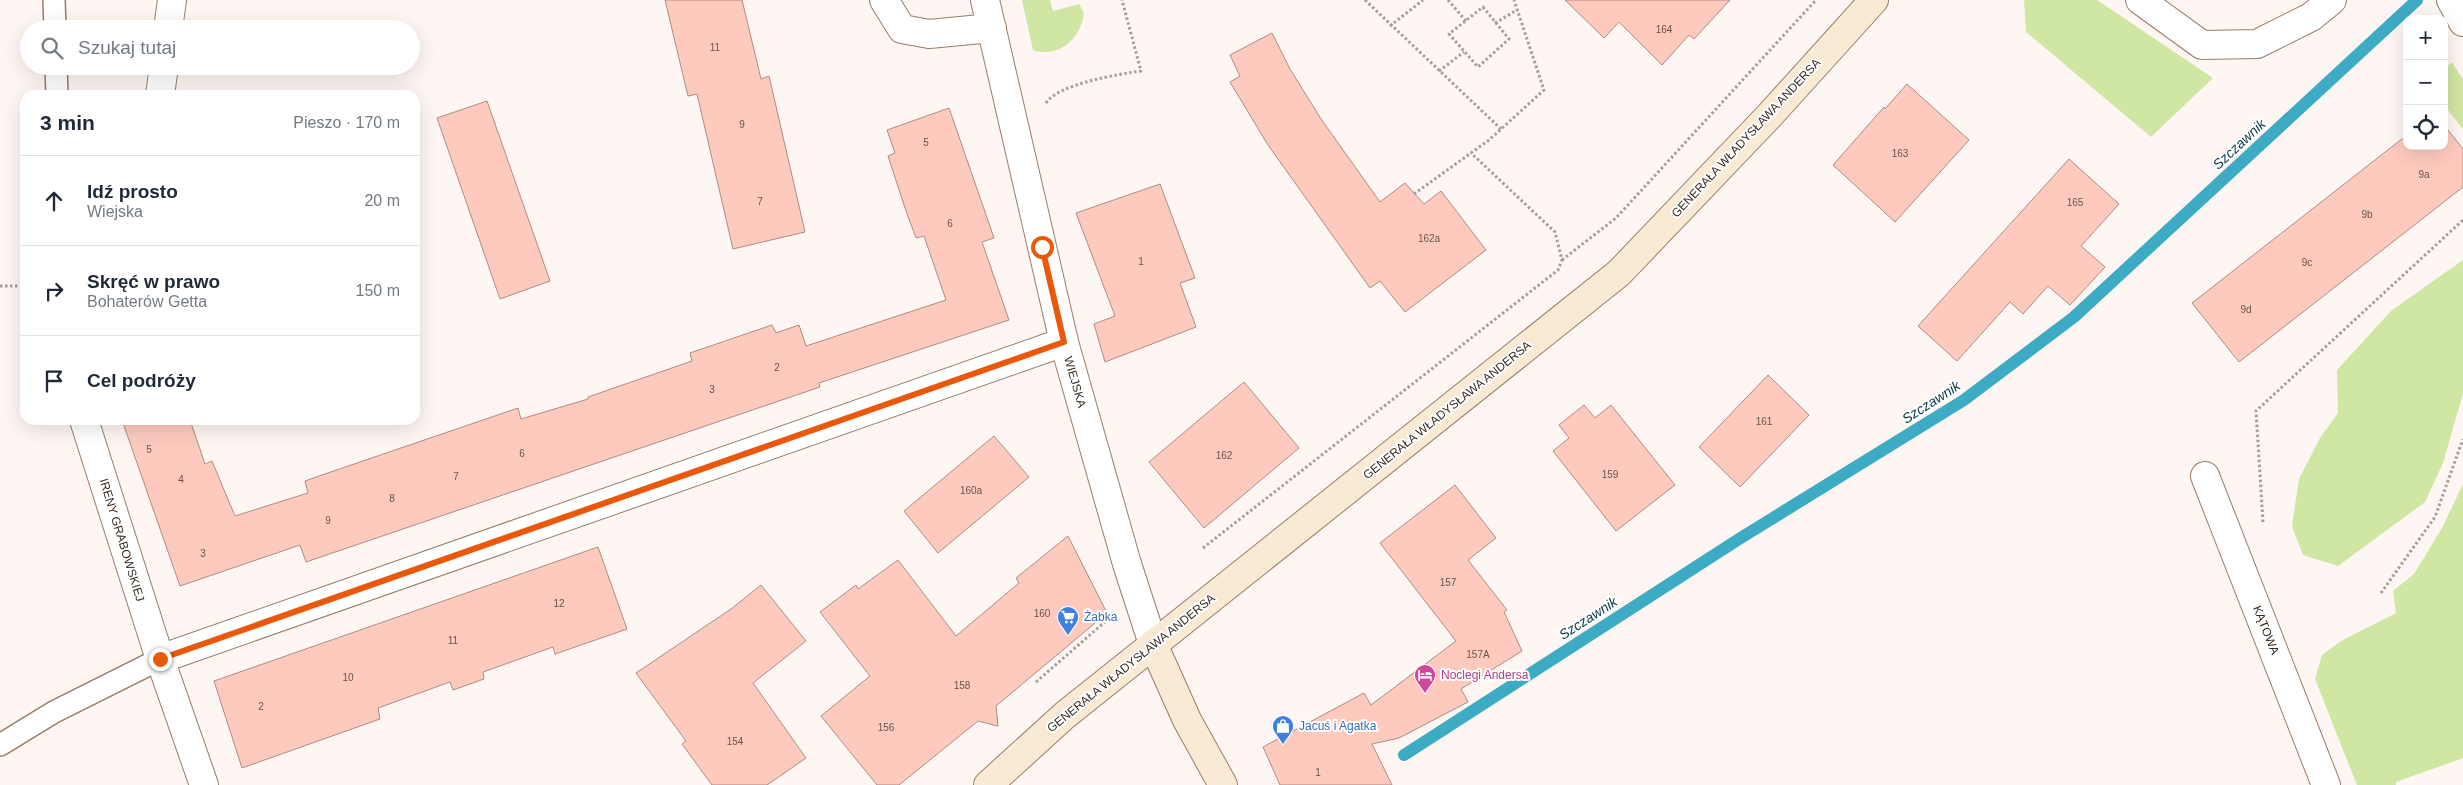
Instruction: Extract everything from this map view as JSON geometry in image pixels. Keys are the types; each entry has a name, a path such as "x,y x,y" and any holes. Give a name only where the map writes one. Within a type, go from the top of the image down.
{"street":[{"path":"169,20 172,0"},
{"path":"884,0 902,29 930,34 992,28"},
{"name":"WIEJSKA","path":"986,0 1064,342 1127,564 1153,644"},
{"name":"GENERAŁA WŁADYSŁAWA ANDERSA","path":"988,785 1052,726 1153,644 1619,273 1769,116 1874,0"},
{"path":"2140,0 2202,45 2257,44 2311,17 2332,0"},
{"path":"2451,0 2463,22"},
{"path":"161,90 163,75"},
{"path":"160,659 1064,342"},
{"name":"IRENY GRABOWSKIEJ","path":"86,425 160,659 204,785"},
{"name":"KĄTOWA","path":"2204,476 2326,785"},
{"path":"1153,644 1187,720 1222,785"}],"lane":[{"path":"54,0 54,20"},
{"path":"56,75 57,90"},
{"path":"0,745 54,712 160,659"}],"path":[{"path":"1041,100 1043,108 1049,98 1066,89 1124,74 1141,72 1122,0"},
{"path":"1365,0 1390,26 1501,129"},
{"path":"1390,26 1423,0"},
{"path":"1448,0 1466,21"},
{"path":"1414,194 1501,129 1544,90 1514,0"},
{"path":"1203,548 1558,270 1562,260 1616,218 1816,0"},
{"path":"1483,8 1495,23 1509,39 1478,67 1449,34 1483,8"},
{"path":"1495,23 1517,10"},
{"path":"1439,71 1464,52"},
{"path":"1470,153 1550,226 1558,241 1562,260"},
{"path":"2264,528 2256,411 2463,220"},
{"path":"0,286 20,286"},
{"path":"2381,593 2435,517 2463,439"},
{"path":"1036,682 1106,622 1110,614"}],"green space":[{"path":"1022,0 1050,0 1053,11 1079,4 1084,13 1078,31 1060,49 1052,52 1033,50"},
{"path":"2024,0 2097,0 2213,78 2151,137 2026,32"},
{"path":"2452,62 2463,80 2463,129 2448,110 2448,66"},
{"path":"2463,260 2463,393 2443,463 2425,502 2338,566 2303,555 2292,526 2299,479 2320,438 2338,413 2337,370 2391,311"},
{"path":"2463,484 2463,758 2396,782 2396,785 2357,785 2315,679 2322,655 2341,641 2396,613 2393,591 2414,574 2442,528"}],"building":[{"path":"665,0 742,0 761,79 769,76 805,232 733,249 697,94 688,96"},
{"path":"1565,0 1730,0 1694,39 1689,35 1662,65 1619,22 1604,38"},
{"path":"1272,33 1290,69 1321,119 1380,202 1405,183 1424,204 1441,191 1486,250 1405,312 1380,281 1370,288 1268,145 1230,82 1240,76 1230,55"},
{"path":"1907,84 1969,140 1895,222 1833,165"},
{"path":"487,101 550,281 500,299 437,118"},
{"path":"949,108 994,238 982,242 1009,320 819,383 820,387 306,562 300,545 180,586 124,425 192,425 205,464 212,461 235,516 308,493 305,481 518,408 521,419 588,399 588,397 692,361 690,353 772,325 776,333 799,325 806,346 946,300 924,236 916,238 906,211 888,156 895,153 887,130"},
{"path":"2448,130 2463,149 2463,187 2239,362 2192,303 2403,138 2403,150 2448,150"},
{"path":"2069,159 2119,204 2081,246 2105,267 2070,305 2048,286 2023,314 2010,302 1957,361 1918,326"},
{"path":"1160,184 1195,278 1180,283 1196,327 1105,362 1094,324 1115,316 1076,213"},
{"path":"1768,375 1809,415 1740,487 1699,447"},
{"path":"1244,382 1299,448 1204,528 1149,462"},
{"path":"1584,405 1595,418 1611,405 1675,485 1616,531 1553,451 1569,438 1559,425"},
{"path":"994,436 1029,477 938,553 904,511"},
{"path":"1455,485 1496,538 1468,560 1507,610 1504,612 1522,651 1461,689 1468,702 1399,738 1372,744 1392,785 1280,785 1263,747 1364,693 1371,705 1456,641 1380,543"},
{"path":"1068,536 1107,613 996,706 998,726 978,721 899,785 877,785 821,716 870,676 820,612 856,585 858,589 898,560 956,636 1019,583 1016,578"},
{"path":"598,547 627,629 555,654 553,647 483,672 484,679 453,690 450,682 378,708 380,719 242,768 214,681"},
{"path":"761,585 806,641 753,683 806,758 767,785 712,785 682,744 686,741 636,673 731,609"}],"waterway":[{"name":"Szczawnik","path":"1404,755 1739,539 1964,400 2074,317 2417,0"}],"place":[{"name":"Żabka","path":"1068,636"},
{"name":"Noclegi Andersa","path":"1425,694"},
{"name":"Jacuś i Agatka","path":"1283,745"}],"route":[{"path":"160,659 1064,342 1042,247"}]}
